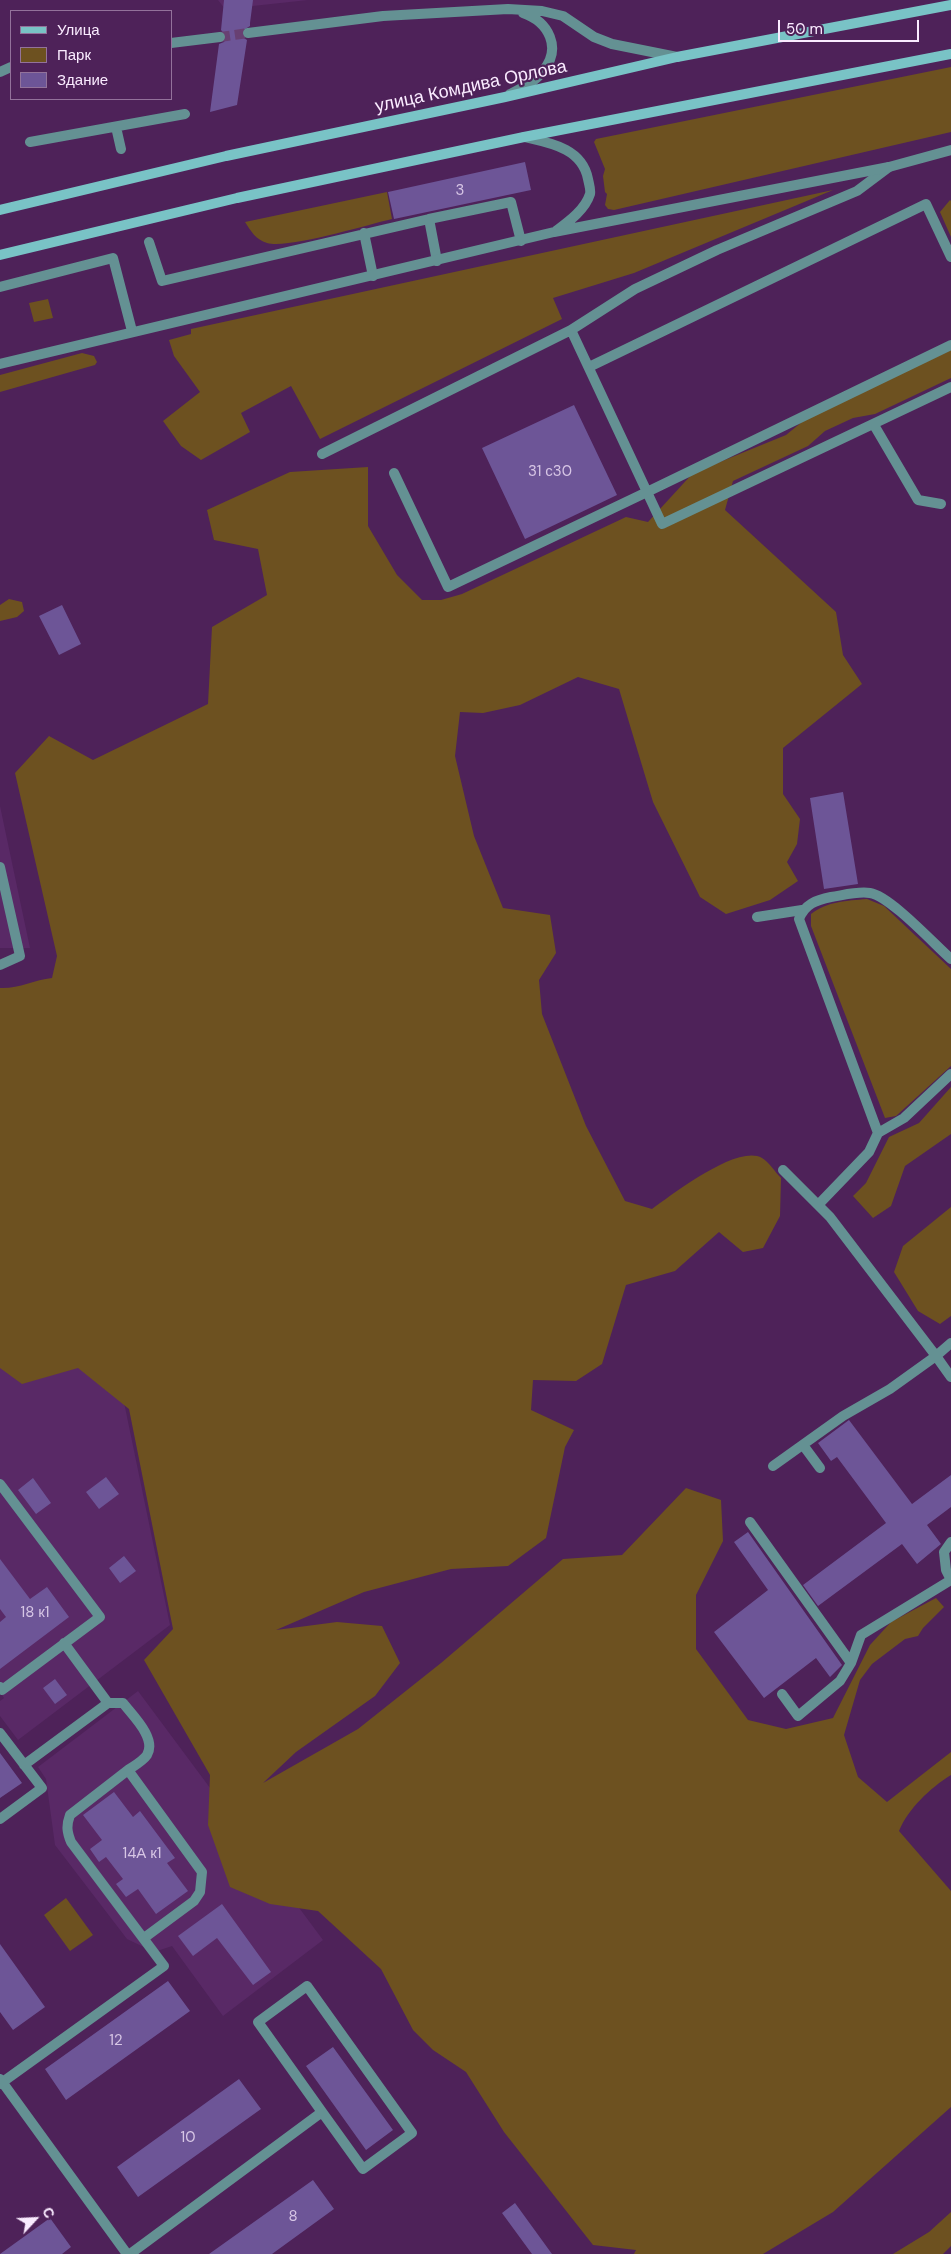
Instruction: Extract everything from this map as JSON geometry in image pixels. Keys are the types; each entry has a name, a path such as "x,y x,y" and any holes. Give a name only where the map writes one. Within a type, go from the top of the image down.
{"main road":[{"name":"улица Комдива Орлова","path":"0,210 226,156 504,97 677,56 951,5"},
{"path":"0,255 237,198 524,137 951,54"}],"street":[{"path":"248,33 383,16 508,9 542,11 563,16 594,37 612,44 677,56"},
{"path":"504,97 526,86 542,72 551,58 552,42 546,27 535,17 508,9"},
{"path":"172,43 220,37"},
{"path":"30,142 185,114"},
{"path":"116,127 121,149"},
{"path":"524,137 556,144 574,154 587,173 590,193 584,206 554,232"},
{"path":"0,364 554,232 889,167 951,150"},
{"path":"322,454 572,330 635,289 716,250 857,191 889,167"},
{"path":"148,242 162,281 364,233 511,202 521,241"},
{"path":"589,367 926,204 951,257"},
{"path":"429,219 437,261"},
{"path":"364,233 373,276"},
{"path":"0,287 113,258 132,332"},
{"path":"572,330 662,524 951,387"},
{"path":"394,473 448,588 951,345"},
{"path":"874,425 918,500 941,504"},
{"path":"0,867 20,956 0,965"},
{"path":"758,917 802,910 814,900 850,894 871,893 887,901 951,959"},
{"path":"802,910 799,920 878,1133"},
{"path":"818,1205 869,1152 878,1133 904,1118 951,1074"},
{"path":"783,1170 830,1217 951,1378"},
{"path":"773,1466 843,1416 890,1389 951,1344"},
{"path":"803,1445 820,1468"},
{"path":"0,1484 100,1617 2,1690 0,1686"},
{"path":"750,1522 851,1663"},
{"path":"782,1694 798,1716 840,1681 851,1663 861,1635 951,1580 946,1570 944,1552 951,1542"},
{"path":"64,1643 108,1703"},
{"path":"24,1765 108,1703 123,1703 148,1738 148,1754 75,1810 70,1815 66,1824 71,1842 164,1966 1,2082 129,2254 322,2112"},
{"path":"0,1733 42,1788 0,1819"},
{"path":"128,1770 197,1862 202,1877 200,1892 194,1901 144,1938"},
{"path":"307,1986 412,2133 363,2169 322,2112 258,2022 307,1986"}],"shaded area":[{"path":"218,0 308,0 225,9"},
{"path":"0,806 30,948 0,948"},
{"path":"39,991 170,1625 18,1740 0,1716 0,1701 4,1698 0,1692 0,997"},
{"path":"138,1691 323,1940 223,2016 172,1946 154,1952 127,1939 55,1845 46,1779 38,1767"}],"green space":[{"path":"951,67 951,132 614,210 608,209 605,205 607,194 605,192 603,176 605,169 594,142 596,139"},
{"path":"833,190 634,273 553,298 562,319 320,439 291,386 241,413 250,432 201,460 181,446 163,421 200,392 174,356 169,340 191,334 191,329"},
{"path":"387,192 392,219 309,240 278,244 263,242 251,231 245,222"},
{"path":"951,201 951,237 940,212"},
{"path":"48,299 53,318 34,322 29,303"},
{"path":"951,350 951,378 875,414 853,418 825,431 808,446 733,481 725,510 836,612 843,655 862,684 783,748 783,794 800,819 797,844 787,862 798,881 770,900 726,914 700,897 653,802 619,689 578,677 520,705 483,713 460,712 455,756 474,836 503,908 550,915 556,953 539,980 542,1014 586,1126 625,1201 652,1209 689,1183 721,1164 737,1158 751,1156 765,1160 781,1178 780,1216 763,1248 743,1252 719,1232 675,1271 626,1285 602,1364 576,1381 533,1380 531,1410 574,1430 565,1447 546,1538 508,1566 451,1569 364,1592 276,1630 337,1622 382,1626 400,1663 375,1696 296,1752 263,1783 358,1729 441,1663 563,1559 622,1555 686,1488 721,1500 723,1541 696,1595 696,1649 748,1720 786,1729 833,1718 870,1645 891,1622 936,1598 944,1607 923,1628 918,1636 905,1639 872,1664 860,1680 844,1735 858,1777 887,1802 951,1752 951,1775 920,1800 908,1815 899,1831 951,1891 951,2107 833,2212 763,2254 634,2254 636,2250 593,2245 504,2132 466,2072 433,2050 413,2030 381,1969 318,1911 270,1904 230,1887 208,1825 210,1775 144,1660 173,1629 129,1409 78,1368 22,1384 0,1368 0,988 52,978 57,956 15,773 49,736 93,760 208,704 212,627 267,595 258,549 214,540 207,510 290,472 368,467 368,526 397,575 422,600 441,600 462,594 626,517 648,522 693,473 786,435 808,417"},
{"path":"82,353 94,356 97,362 95,365 0,392 0,375"},
{"path":"9,599 22,602 24,611 17,617 0,621 0,605"},
{"path":"867,899 884,906 951,969 951,1066 896,1116 885,1118 811,926 811,914 824,906 838,902"},
{"path":"951,1087 951,1134 905,1166 891,1206 873,1218 853,1196 866,1183 889,1137 919,1123"},
{"path":"951,1207 951,1316 940,1324 918,1311 894,1272 903,1246"},
{"path":"66,1898 93,1935 70,1951 44,1915"},
{"path":"951,2212 951,2246 943,2254 893,2254 929,2232"}],"building":[{"path":"224,0 253,0 250,26 242,31 242,37 247,40 237,105 210,112 219,44 224,42 227,37 221,30"},
{"path":"525,162 531,190 394,219 388,192"},
{"path":"574,405 617,495 525,539 482,448"},
{"path":"62,605 81,644 59,655 39,616"},
{"path":"843,792 858,884 824,889 810,798"},
{"path":"849,1420 912,1504 951,1475 951,1507 927,1525 941,1544 917,1564 902,1544 818,1606 803,1585 886,1523 837,1457 831,1461 818,1443"},
{"path":"106,1477 119,1494 99,1509 86,1492"},
{"path":"33,1478 51,1503 36,1514 18,1490"},
{"path":"748,1532 842,1665 830,1677 816,1658 764,1698 714,1632 768,1590 734,1542"},
{"path":"124,1556 136,1571 120,1583 109,1568"},
{"path":"0,1559 30,1599 47,1587 69,1617 0,1669 0,1622 6,1617 0,1609"},
{"path":"55,1679 67,1695 55,1704 43,1688"},
{"path":"0,1753 22,1783 0,1798"},
{"path":"114,1792 133,1817 140,1811 175,1858 167,1863 188,1891 156,1914 138,1889 126,1897 116,1884 123,1879 106,1857 99,1862 90,1849 102,1840 83,1815"},
{"path":"222,1904 271,1972 253,1985 217,1938 193,1956 178,1936"},
{"path":"0,1944 45,2007 13,2030 0,2012"},
{"path":"168,1981 190,2011 66,2100 45,2069"},
{"path":"333,2047 393,2130 366,2150 306,2066"},
{"path":"239,2079 261,2109 138,2197 117,2167"},
{"path":"313,2180 334,2209 272,2254 209,2254"},
{"path":"515,2203 552,2254 532,2254 502,2213"},
{"path":"50,2218 71,2247 62,2254 0,2254"}],"tunnel":[{"path":"220,37 248,33"}]}
